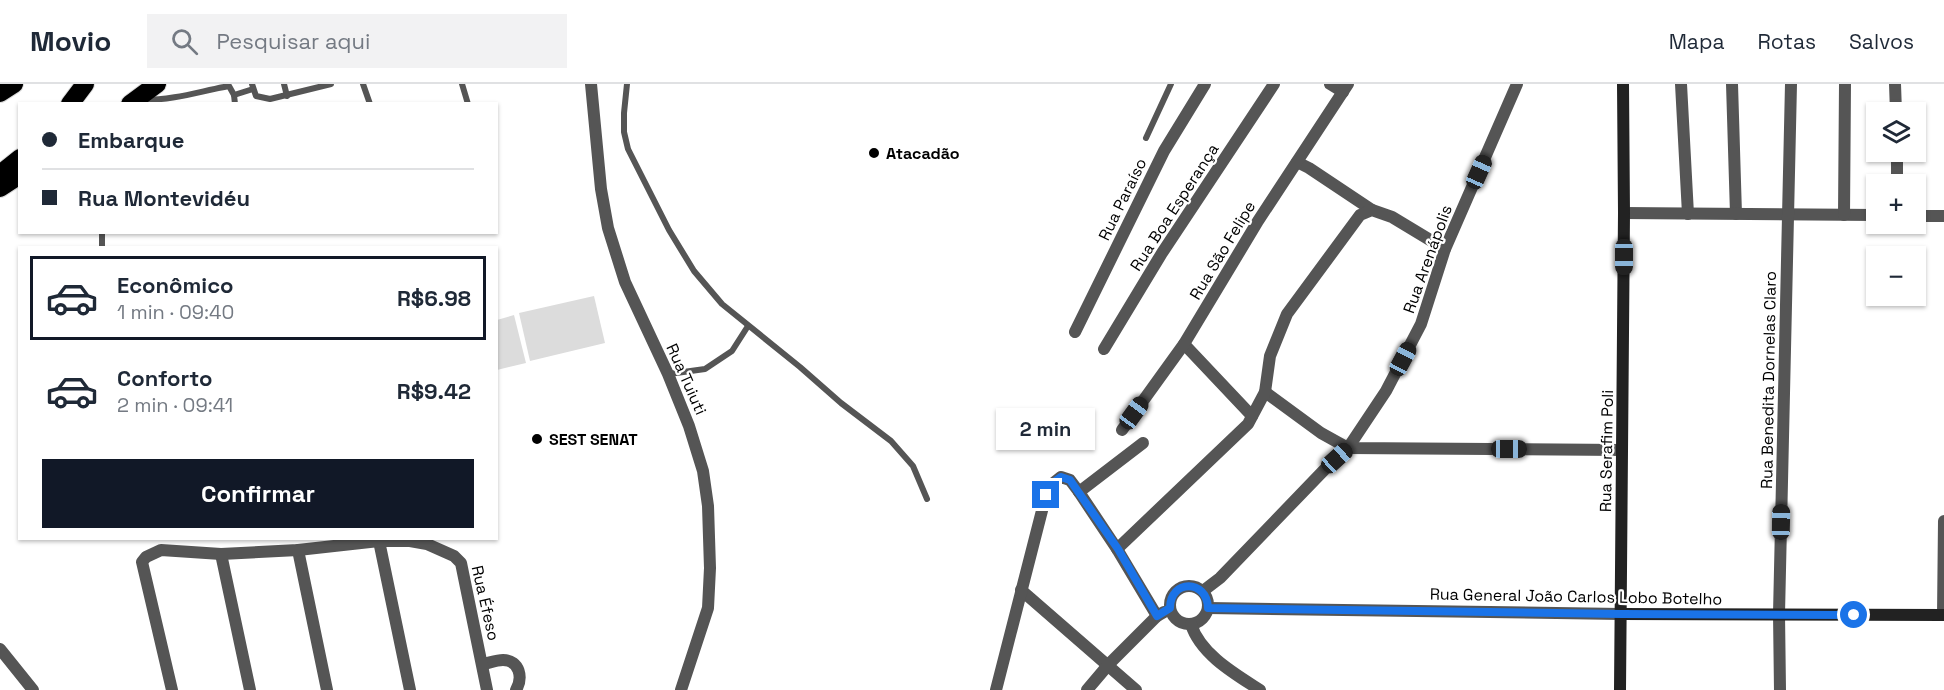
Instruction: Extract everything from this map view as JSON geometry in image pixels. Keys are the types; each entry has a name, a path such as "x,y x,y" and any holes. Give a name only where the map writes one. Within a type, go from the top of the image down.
{"highway":[{"path":"0,93 14,84"},
{"path":"72,102 85,84"},
{"path":"133,102 158,84"},
{"path":"0,174 18,160"},
{"path":"0,188 18,176"}],"street":[{"name":"Rua Tuiuti","path":"591,84 601,189 608,228 625,282 668,374 689,426 703,471 708,506 710,568 708,608 681,690"},
{"name":"Rua Paraíso","path":"1075,332 1164,152 1205,84"},
{"name":"Rua Boa Esperança","path":"1104,349 1162,253 1274,84"},
{"path":"1329,84 1345,88"},
{"name":"Rua Arenápolis","path":"1203,591 1220,578 1348,448 1386,391 1420,326 1445,249 1517,84"},
{"name":"Rua Serafim Poli","path":"1620,690 1623,84"},
{"path":"1681,84 1688,214"},
{"path":"1732,84 1736,214"},
{"name":"Rua Benedita Dornelas Claro","path":"1780,690 1779,614 1791,84"},
{"path":"1844,215 1845,84"},
{"path":"1895,84 1896,102"},
{"name":"Rua São Felipe","path":"1122,430 1184,344 1258,221 1345,88"},
{"path":"1297,162 1372,210 1392,217 1445,249"},
{"path":"1118,549 1243,430 1265,392 1270,356 1287,314 1354,222 1360,215 1372,210"},
{"path":"1624,213 1866,215"},
{"path":"1926,216 1944,216"},
{"path":"1184,344 1252,416"},
{"path":"1265,392 1322,433 1348,448 1622,450"},
{"path":"1079,492 1143,442"},
{"path":"996,690 1046,495 1051,485 1061,477 1070,480 1079,492 1118,549 1157,616"},
{"path":"1943,615 1944,521"},
{"path":"379,541 410,690"},
{"name":"Rua Éfeso","path":"172,690 142,562 146,557 161,550 221,554 379,541 410,541 427,544 454,556 461,563 487,690"},
{"path":"298,549 327,690"},
{"path":"221,554 250,690"},
{"path":"1191,586 1203,591 1208,608 1202,618 1191,624 1174,617 1170,608 1171,598 1179,588 1191,586"},
{"path":"1021,590 1109,664 1136,690"},
{"path":"1087,690 1109,664 1157,616 1170,608"},
{"name":"Rua General João Carlos Lobo Botelho","path":"1208,608 1621,614 1943,615"},
{"path":"1191,624 1194,633 1206,649 1260,690"},
{"path":"0,649 33,690"},
{"path":"483,664 504,660 512,663 520,673 520,682 516,690"}],"lane":[{"path":"284,84 287,96"},
{"path":"234,94 253,86 256,96 262,99 287,96 331,84"},
{"path":"363,84 369,102"},
{"path":"462,84 467,102"},
{"path":"627,84 624,132 628,149 647,190 694,271 722,304 800,367 840,403 891,441 913,466 927,498"},
{"path":"1146,138 1171,84"},
{"path":"133,102 159,100 229,86 234,94 235,102"},
{"path":"668,374 705,369 732,351 748,326"}],"shaded area":[{"path":"594,296 605,343 530,361 519,313"},
{"path":"514,315 526,363 498,370 498,320"}],"place":[{"name":"Atacadão","path":"874,153"},
{"name":"SEST SENAT","path":"537,439"}],"route":[{"path":"1046,495 1055,480 1061,477 1070,480 1118,549 1157,616 1170,608 1174,593 1185,586 1203,591 1208,608 1854,615"}]}
